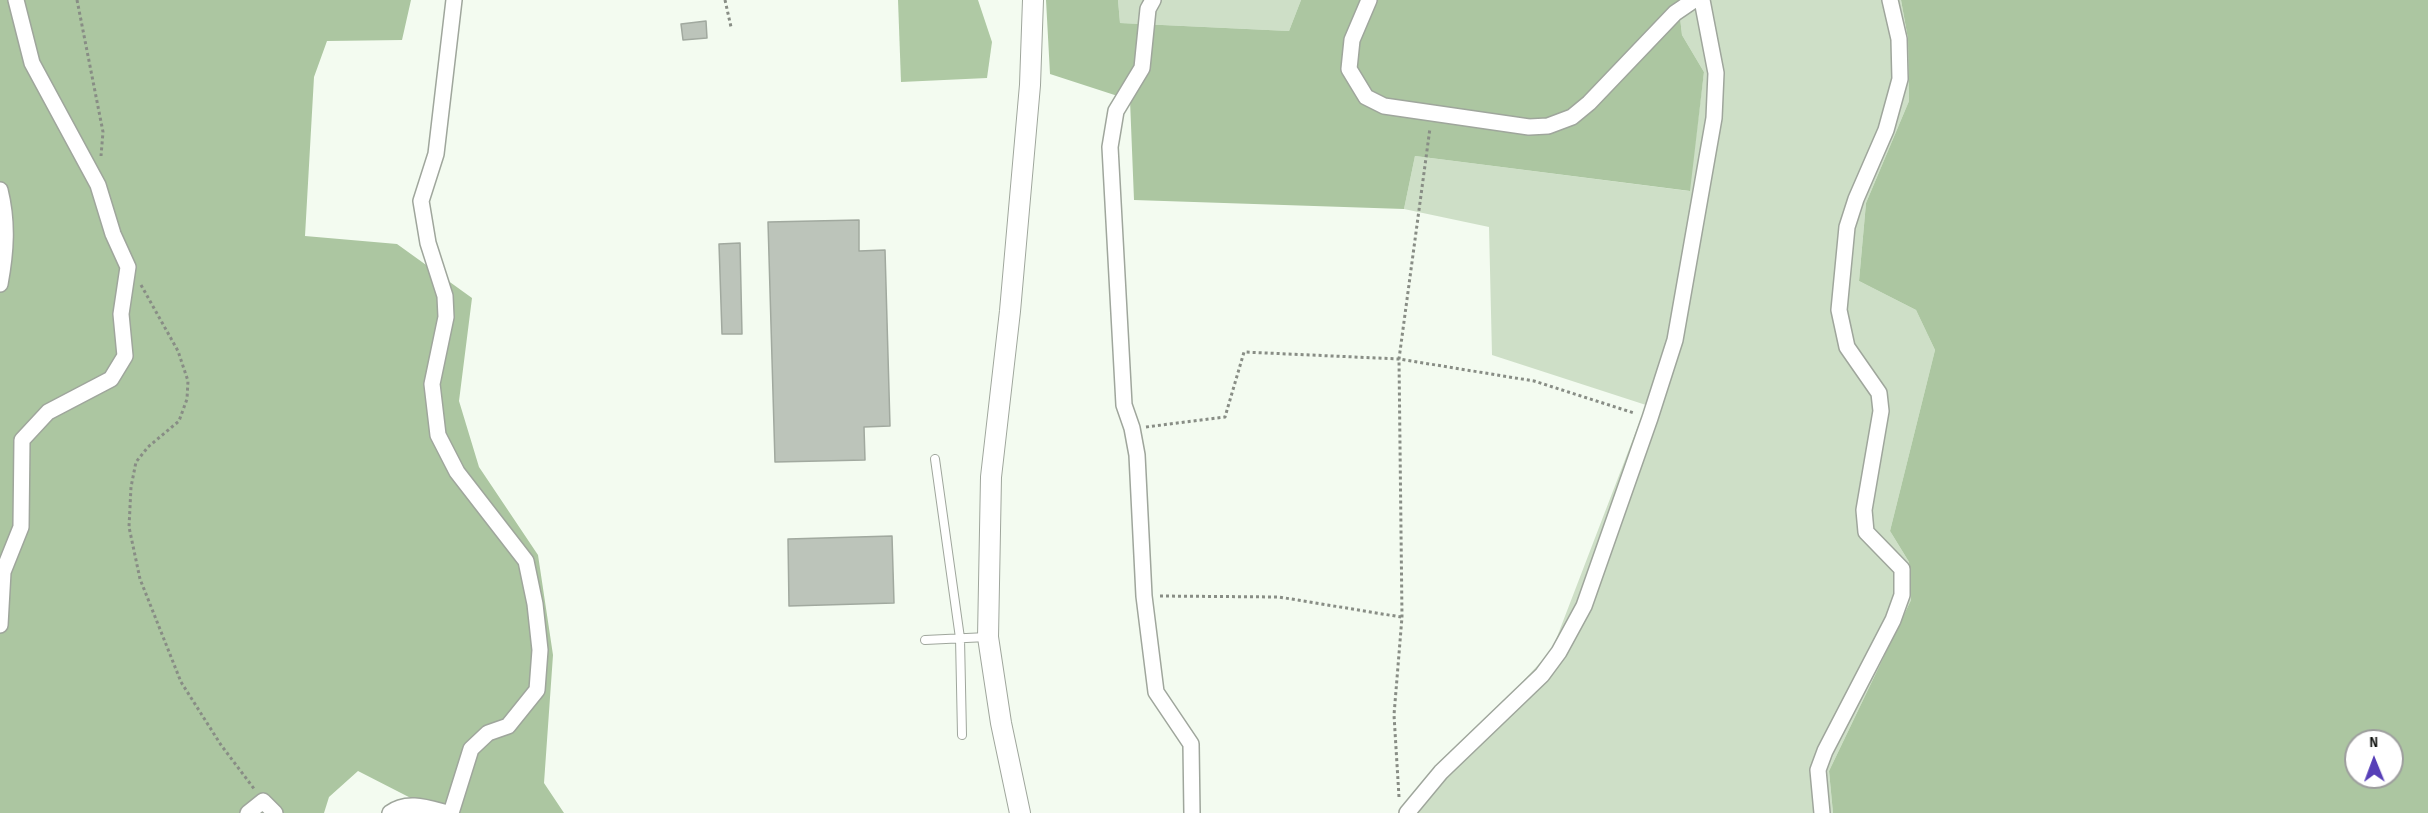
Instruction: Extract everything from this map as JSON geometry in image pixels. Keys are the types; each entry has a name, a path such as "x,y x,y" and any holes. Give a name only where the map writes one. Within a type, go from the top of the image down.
{"street":[{"path":"0,625 3,572 21,527 22,440 48,412 111,379 125,356 120,314 128,267 113,234 99,185 32,63 16,0"},
{"path":"452,813 471,749 488,733 508,726 537,690 540,650 535,604 526,561 457,472 438,435 432,384 446,317 445,296 428,243 421,201 436,154 454,0"},
{"path":"1020,813 1001,723 988,637 991,477 1023,168 1030,85 1033,0"},
{"path":"1153,0 1148,9 1142,68 1116,111 1110,147 1124,405 1132,428 1137,455 1144,596 1156,692 1191,744 1192,813"},
{"path":"1369,0 1352,40 1349,69 1366,97 1384,106 1529,127 1548,126 1572,117 1589,103 1676,13 1694,0"},
{"path":"1403,808 1542,675 1560,652 1584,606 1675,340 1714,118 1716,73 1702,0"},
{"path":"1822,813 1818,770 1825,751 1893,620 1902,595 1902,569 1866,532 1864,510 1881,411 1879,393 1847,347 1839,310 1847,227 1856,199 1886,130 1900,79 1899,39 1890,0"},
{"path":"0,190 5,212 6,253 0,284"},
{"path":"248,813 263,801 275,813"},
{"path":"390,813 397,808 420,806 447,813"}],"lane":[{"path":"935,459 960,638 962,735"},
{"path":"925,640 988,637"}],"path":[{"path":"77,0 103,132 99,185"},
{"path":"725,0 731,27"},
{"path":"1403,808 1394,715 1402,617 1399,359 1430,127 1421,110"},
{"path":"128,267 146,292 178,351 188,381 187,399 179,421 148,447 136,462 131,487 129,527 140,579 181,682 222,746 263,801"},
{"path":"1132,428 1226,417 1244,352 1399,359 1534,381 1650,418"},
{"path":"1144,596 1279,597 1402,617"}],"shaded area":[{"path":"0,0 411,0 402,40 327,41 314,77 305,236 397,244 472,298 459,401 479,467 538,555 553,655 544,783 564,813 440,813 358,771 329,797 324,813 0,813"},
{"path":"898,0 978,0 992,42 987,78 901,82"},
{"path":"1046,0 1118,0 1120,23 1289,31 1301,0 1678,0 1682,35 1704,72 1690,191 1415,156 1404,209 1134,200 1130,100 1050,74"},
{"path":"1118,0 1301,0 1289,31 1120,23"},
{"path":"1678,0 1901,0 1908,39 1909,101 1866,203 1859,281 1916,310 1935,350 1890,531 1909,562 1911,600 1829,771 1833,813 1400,813 1552,650 1646,405 1492,355 1489,227 1404,209 1415,156 1689,191 1704,72 1682,35"},
{"path":"1901,0 2428,0 2428,813 1833,813 1829,771 1911,600 1909,562 1890,531 1935,350 1916,310 1859,281 1866,203 1909,101 1908,39"}],"building":[{"path":"706,21 707,38 683,40 681,24"},
{"path":"859,220 859,251 885,250 890,426 864,427 865,460 775,462 768,222"},
{"path":"740,243 742,334 722,334 719,244"},
{"path":"892,536 894,603 789,606 788,539"}]}
